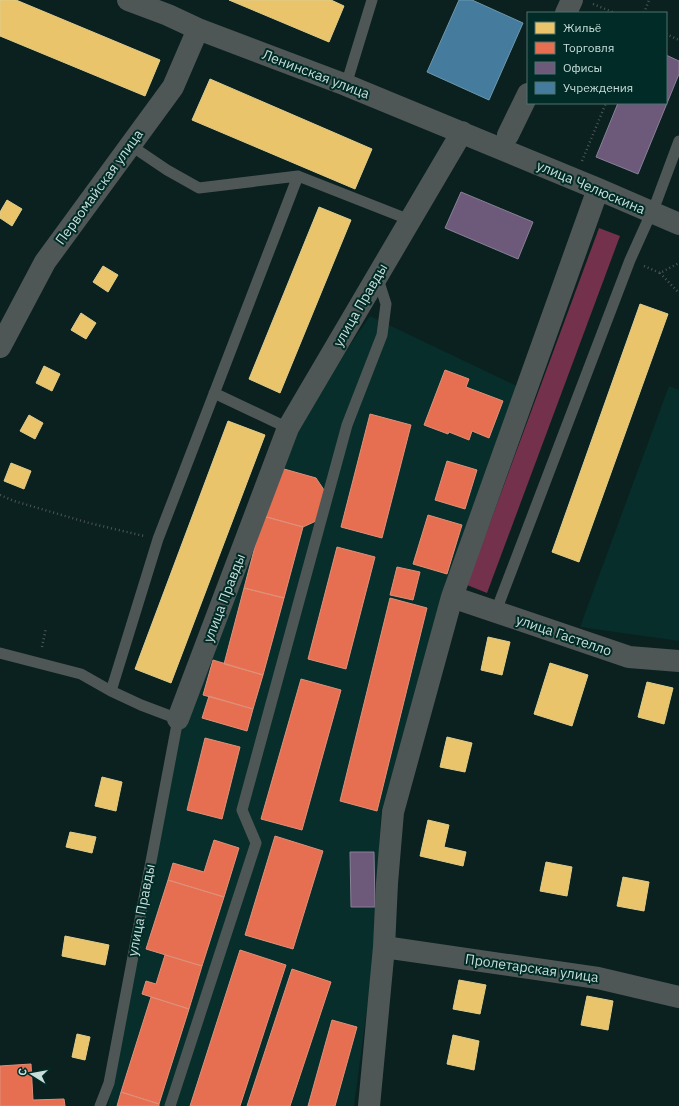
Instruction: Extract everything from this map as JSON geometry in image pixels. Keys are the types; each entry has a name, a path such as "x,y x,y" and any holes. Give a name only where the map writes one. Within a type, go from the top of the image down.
{"street":[{"name":"Ленинская улица","path":"128,0 198,29 346,85 462,132 506,143"},
{"path":"567,12 581,1"},
{"name":"Первомайская улица","path":"0,346 45,262 173,87 198,29"},
{"path":"506,143 527,96"},
{"name":"улица Правды","path":"178,719 288,428 462,132"},
{"name":"улица Челюскина","path":"506,143 598,189 679,224"},
{"path":"369,1106 384,947 387,883 393,812 452,597 598,189"},
{"name":"улица Гастелло","path":"452,597 629,657 679,661"},
{"name":"Пролетарская улица","path":"384,947 598,978 679,997"}],"lane":[{"path":"346,85 372,0"},
{"path":"496,612 630,260 652,213 679,141"},
{"path":"130,145 167,170 199,188 298,176 410,220"},
{"path":"111,691 158,539 298,176"},
{"path":"170,1106 256,843 242,810 347,425 382,336 386,304 377,276"},
{"path":"214,393 288,428"},
{"path":"0,653 81,674 111,691 141,705 178,719"},
{"name":"улица Правды","path":"100,1106 108,1083 178,719"}],"path":[{"path":"644,12 649,0"},
{"path":"581,1 612,12"},
{"path":"667,34 679,40"},
{"path":"580,167 606,104"},
{"path":"630,260 660,273 679,293"},
{"path":"660,273 679,262"},
{"path":"0,495 14,501 89,522 158,539"}],"shaded area":[{"path":"599,228 620,236 487,593 467,585"},
{"path":"370,316 523,389 446,593 381,812 375,949 354,1106 108,1106 181,725 289,434"},
{"path":"669,386 679,390 679,641 580,627"}],"building: Жильё":[{"path":"0,0 16,0 160,60 145,96 0,36"},
{"path":"229,0 331,0 344,6 329,42"},
{"path":"210,79 372,149 355,189 192,120"},
{"path":"7,200 22,209 12,226 0,218 0,212"},
{"path":"319,207 351,220 280,393 249,379"},
{"path":"103,266 118,275 108,292 93,282"},
{"path":"640,304 668,314 579,562 552,552"},
{"path":"81,313 96,323 86,339 71,330"},
{"path":"44,366 60,374 52,391 36,383"},
{"path":"29,415 43,423 35,439 20,431"},
{"path":"228,421 265,435 171,683 135,669"},
{"path":"11,463 31,471 24,489 4,481"},
{"path":"488,637 510,642 502,675 481,670"},
{"path":"550,663 588,675 572,726 534,714"},
{"path":"647,682 673,688 664,724 638,717"},
{"path":"447,737 472,743 465,772 440,767"},
{"path":"102,777 122,782 116,811 95,806"},
{"path":"428,820 449,825 444,847 466,852 463,866 420,856"},
{"path":"70,832 96,837 92,853 66,847"},
{"path":"546,862 572,867 567,896 540,891"},
{"path":"623,877 649,882 644,911 617,906"},
{"path":"65,936 109,945 105,965 62,956"},
{"path":"459,980 486,985 480,1014 453,1009"},
{"path":"587,996 613,1001 608,1030 581,1025"},
{"path":"77,1034 90,1037 85,1060 72,1057"},
{"path":"453,1035 479,1041 474,1070 447,1064"}],"building: Торговля":[{"path":"445,370 469,379 466,387 503,401 489,438 472,431 469,440 449,432 448,434 424,425"},
{"path":"370,414 411,425 382,538 341,527"},
{"path":"447,461 477,470 465,509 435,500"},
{"path":"277,467 316,478 324,490 316,521 303,527 263,516"},
{"path":"428,515 462,525 447,574 413,564"},
{"path":"263,516 303,527 284,598 244,588"},
{"path":"337,547 375,557 346,669 308,659"},
{"path":"397,567 420,572 413,600 390,595"},
{"path":"244,588 284,598 263,675 224,664"},
{"path":"390,598 427,608 377,811 340,801"},
{"path":"213,660 263,675 253,709 203,695"},
{"path":"301,679 341,690 302,830 261,819"},
{"path":"209,696 253,709 247,731 202,718"},
{"path":"205,738 240,747 222,819 187,810"},
{"path":"275,836 323,851 293,949 245,935"},
{"path":"214,840 239,848 224,897 168,880 173,863 204,872"},
{"path":"168,880 224,897 202,966 146,949"},
{"path":"240,950 286,965 240,1106 190,1106"},
{"path":"165,955 202,966 189,1009 142,994 146,981 156,984"},
{"path":"292,969 331,982 290,1106 247,1106"},
{"path":"151,997 189,1009 159,1104 121,1092"},
{"path":"332,1020 357,1027 335,1106 308,1106"},
{"path":"31,1064 33,1100 64,1099 65,1106 0,1106 0,1066"},
{"path":"121,1092 159,1104 159,1106 117,1106"}],"building: Офисы":[{"path":"667,55 679,61 679,74 667,103"},
{"path":"618,104 667,104 638,174 596,157"},
{"path":"461,192 533,222 518,259 445,228"},
{"path":"350,852 374,852 375,907 351,907"}],"building: Учреждения":[{"path":"459,0 472,0 523,23 489,100 427,72"}]}
